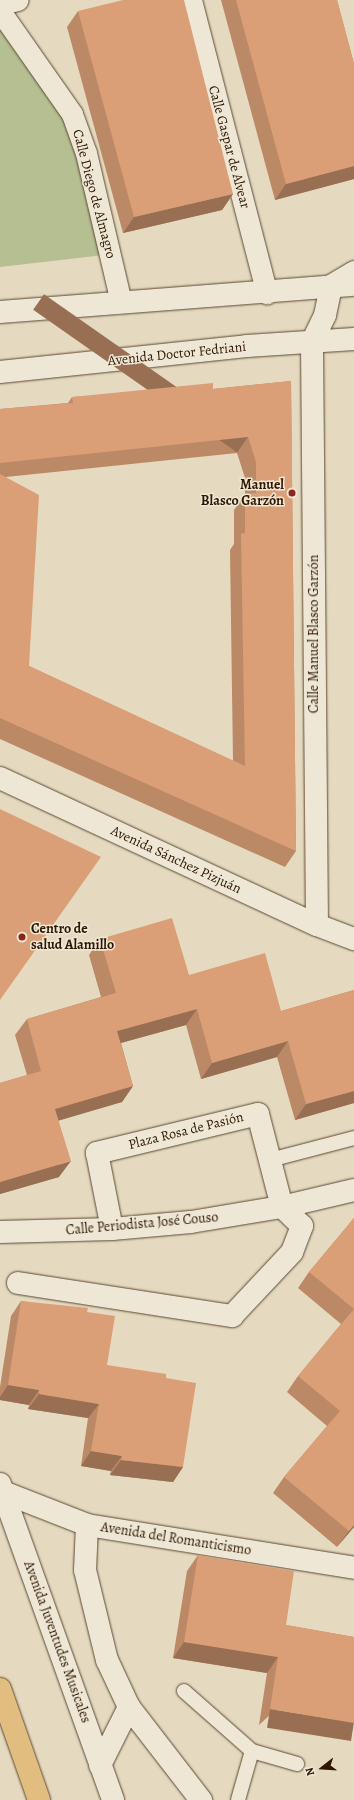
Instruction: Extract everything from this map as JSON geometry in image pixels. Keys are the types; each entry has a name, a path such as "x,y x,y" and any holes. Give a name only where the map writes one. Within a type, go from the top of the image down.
{"main road":[{"path":"0,1689 39,1800"}],"street":[{"path":"0,4 18,0"},
{"name":"Calle Gaspar de Alvear","path":"191,0 267,293"},
{"name":"Calle Diego de Almagro","path":"0,11 72,114 86,153 121,302"},
{"path":"312,342 325,314 331,286 354,272"},
{"path":"0,312 121,302 267,293 354,285"},
{"name":"Avenida Doctor Fedriani","path":"0,372 247,346 354,339"},
{"name":"Calle Manuel Blasco Garzón","path":"312,342 317,925"},
{"name":"Avenida Sánchez Pizjuán","path":"0,778 317,925 354,939"},
{"name":"Plaza Rosa de Pasión","path":"112,1229 97,1153 258,1114 282,1207"},
{"name":"Calle Periodista José Couso","path":"0,1232 112,1229 191,1222 282,1207 354,1190"},
{"path":"18,1283 232,1316 292,1252 302,1226 282,1207"},
{"name":"Avenida del Romanticismo","path":"2,1488 86,1525 354,1568"},
{"name":"Avenida Juventudes Musicales","path":"2,1488 113,1800"},
{"path":"86,1525 85,1570 107,1660 129,1707 201,1800"},
{"path":"100,1765 129,1707"}],"lane":[{"path":"270,1160 354,1138"},
{"path":"184,1691 252,1751 297,1764"},
{"path":"238,1800 252,1751"}],"green space":[{"path":"0,26 67,115 104,255 0,267"}],"building":[{"path":"123,0 184,0 233,194 134,217 78,11"},
{"path":"236,0 337,0 354,64 354,166 286,184"},
{"path":"291,381 296,851 0,718 0,474 39,495 29,666 245,766 241,534 245,533 245,494 256,493 256,462 248,437 0,463 0,409 73,403 72,397 213,383 213,389"},
{"name":"Centro de salud Alamillo","path":"0,809 101,857 0,1000"},
{"path":"172,918 189,975 265,953 281,1011 354,990 354,1091 306,1104 288,1041 212,1063 197,1009 117,1031 133,1086 55,1109 71,1161 0,1182 0,1083 41,1071 27,1019 116,993 100,939"},
{"path":"354,1218 354,1309 309,1272"},
{"path":"21,1301 88,1308 87,1312 115,1316 107,1365 166,1374 166,1378 196,1383 183,1467 121,1460 122,1456 91,1451 99,1404 39,1394 39,1390 8,1385"},
{"path":"354,1309 354,1525 349,1531 284,1477 340,1411 298,1376"},
{"path":"198,1555 294,1571 286,1625 354,1637 354,1723 270,1709 278,1657 184,1642"}],"place":[{"name":"Manuel Blasco Garzón","path":"292,493"},
{"name":"Centro de salud Alamillo","path":"22,937"}]}
